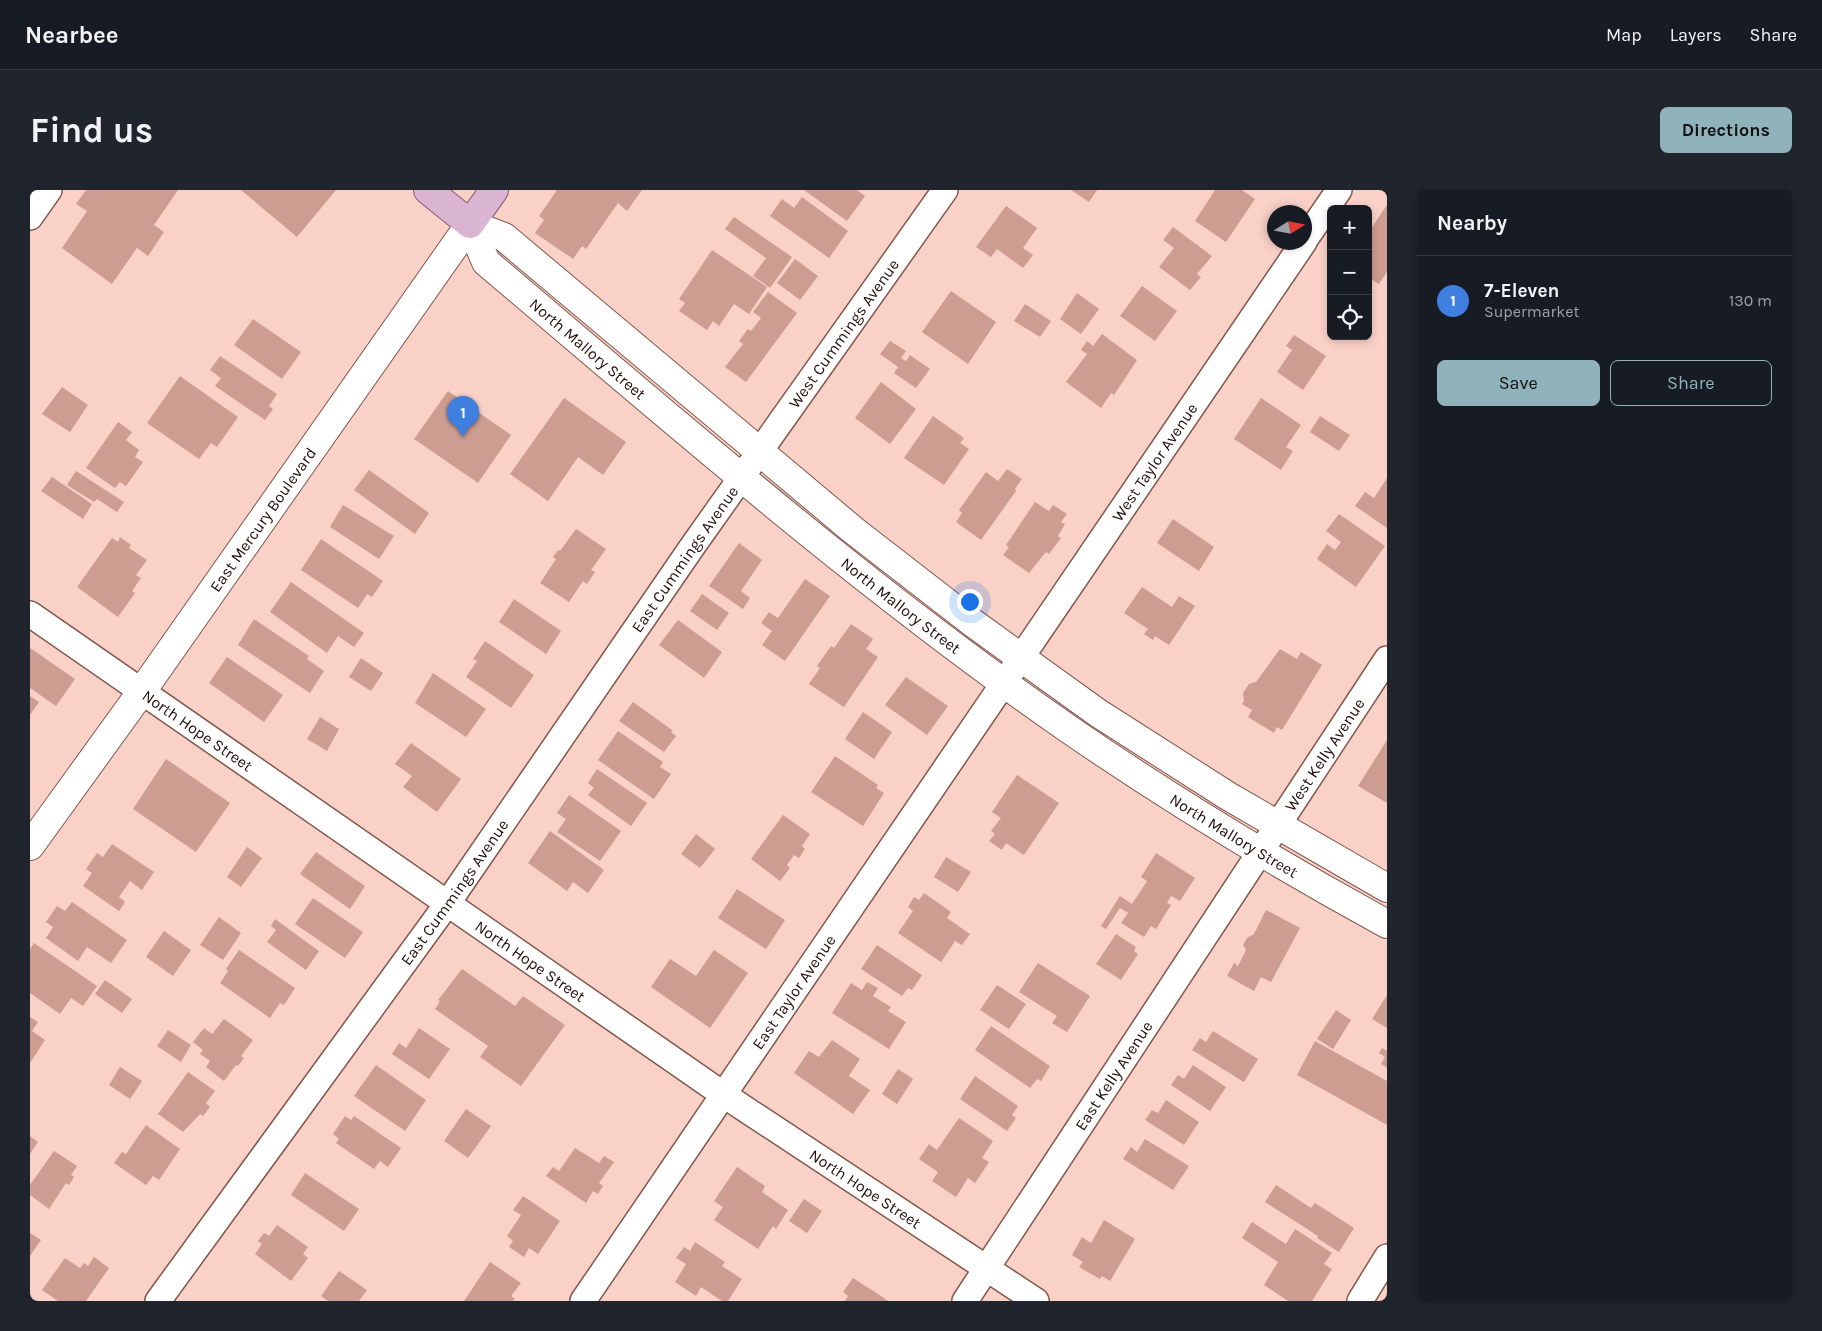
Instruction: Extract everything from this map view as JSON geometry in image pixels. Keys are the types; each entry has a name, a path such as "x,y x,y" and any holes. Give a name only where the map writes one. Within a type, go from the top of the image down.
{"main road":[{"name":"North Mallory Street","path":"428,190 470,224 504,238 853,530 973,623 1098,713 1228,796 1278,824 1355,872 1387,888"},
{"name":"East Mercury Boulevard","path":"30,846 142,691 494,190"},
{"name":"North Mallory Street","path":"470,224 486,262 742,477 864,576 1004,682 1102,750 1326,890 1387,924"}],"street":[{"path":"30,217 49,190"},
{"name":"West Cummings Avenue","path":"742,477 945,190"},
{"name":"West Taylor Avenue","path":"1312,230 1339,190"},
{"name":"West Taylor Avenue","path":"1004,682 1299,250"},
{"name":"East Cummings Avenue","path":"158,1301 448,904 686,555 742,477"},
{"name":"North Hope Street","path":"30,614 724,1095 1036,1301"},
{"name":"West Kelly Avenue","path":"1261,850 1387,659"},
{"name":"East Taylor Avenue","path":"583,1301 1004,682"},
{"name":"East Kelly Avenue","path":"965,1301 1261,850"},
{"path":"1360,1301 1387,1257"}],"building":[{"path":"86,190 178,190 154,225 164,232 148,256 137,248 112,284 62,248 87,211 76,204"},
{"path":"241,190 336,190 297,237"},
{"path":"557,190 642,190 627,211 618,203 586,249 582,246 573,259 535,233 544,220 539,216"},
{"path":"804,190 857,190 865,196 847,221"},
{"path":"1071,190 1097,190 1089,202"},
{"path":"1215,190 1242,190 1255,199 1226,242 1195,221"},
{"path":"802,197 848,231 829,258 770,216 782,199 794,208"},
{"path":"1387,205 1387,272 1379,284 1372,280 1372,227"},
{"path":"1006,206 1037,228 1023,248 1033,255 1023,268 997,249 991,257 976,247"},
{"path":"734,217 792,257 770,288 753,276 766,258 725,229"},
{"path":"1173,227 1212,256 1197,274 1201,277 1190,290 1159,267 1174,248 1163,240"},
{"path":"712,250 767,287 749,314 734,304 719,326 713,321 707,330 679,311 685,303 679,299"},
{"path":"795,259 818,276 800,300 777,283"},
{"path":"1142,286 1177,311 1155,341 1120,316"},
{"path":"951,291 996,322 968,364 922,332"},
{"path":"768,292 797,313 746,382 725,367 743,344 739,341 748,329 751,331 761,318 753,312"},
{"path":"1077,293 1099,309 1081,334 1060,319"},
{"path":"1025,304 1051,321 1040,337 1014,321"},
{"path":"253,319 301,352 282,379 234,345"},
{"path":"1102,334 1137,360 1114,395 1111,393 1101,408 1066,382 1087,354 1081,350 1087,341 1093,346"},
{"path":"1294,335 1326,356 1303,390 1277,372 1292,350 1286,346"},
{"path":"890,341 906,351 901,358 906,361 910,355 930,369 916,388 894,373 898,367 880,354"},
{"path":"220,356 277,394 269,406 273,409 265,420 215,386 221,378 210,370"},
{"path":"180,376 238,417 217,447 211,443 199,459 147,423"},
{"path":"881,382 916,409 890,444 855,418"},
{"path":"62,387 88,405 70,432 42,414"},
{"path":"448,391 511,435 478,483 414,439"},
{"path":"564,398 626,442 603,475 578,457 548,501 510,474"},
{"path":"1261,398 1301,425 1286,447 1293,451 1281,470 1234,439"},
{"path":"933,416 964,438 960,443 969,449 944,485 904,458"},
{"path":"1320,416 1350,435 1339,451 1310,432"},
{"path":"118,422 132,432 126,440 139,450 135,457 143,462 126,486 120,482 115,488 86,468"},
{"path":"1007,469 1022,479 1015,489 1016,491 981,540 956,522 962,513 959,510 986,472 998,481"},
{"path":"369,470 429,513 415,534 354,490"},
{"path":"76,471 124,502 117,512 97,499 94,502 67,485"},
{"path":"52,477 92,504 83,519 41,491"},
{"path":"1387,478 1387,528 1355,506 1365,492 1374,498"},
{"path":"1035,502 1049,511 1053,505 1067,514 1061,522 1065,524 1058,536 1061,538 1049,554 1046,552 1029,573 1003,555 1009,547 1006,545"},
{"path":"343,505 394,536 379,559 330,527"},
{"path":"1339,514 1385,546 1356,587 1317,559 1327,544 1335,550 1341,542 1326,531"},
{"path":"1173,519 1214,547 1199,571 1157,543"},
{"path":"576,529 606,549 591,570 595,572 587,584 583,581 569,602 540,583 556,559 553,557 558,550 560,551"},
{"path":"120,537 131,545 129,548 147,560 136,575 141,578 132,591 135,593 118,617 77,587 112,538 118,542"},
{"path":"321,539 383,581 372,597 367,594 358,608 301,570"},
{"path":"739,543 762,560 741,591 750,598 743,609 709,586"},
{"path":"805,579 830,596 785,661 762,645 772,631 761,623 769,612 778,618"},
{"path":"291,582 364,633 354,647 338,636 327,653 270,612"},
{"path":"1142,587 1172,607 1179,596 1195,606 1169,645 1155,636 1153,640 1144,634 1148,629 1124,613"},
{"path":"702,594 729,613 717,630 690,611"},
{"path":"514,599 561,631 546,654 499,622"},
{"path":"254,619 309,656 307,659 324,671 310,693 238,645"},
{"path":"678,620 722,652 704,678 659,645"},
{"path":"851,624 873,639 866,649 878,657 844,707 809,684 820,668 817,666 831,646 834,648"},
{"path":"485,641 534,675 511,708 466,677 477,661 473,659"},
{"path":"30,648 75,679 56,706 30,688"},
{"path":"1280,649 1297,659 1301,652 1322,665 1282,730 1277,727 1274,733 1248,717 1252,710 1242,704 1244,701 1243,693 1249,684 1256,682"},
{"path":"227,657 283,695 264,722 209,683"},
{"path":"361,658 383,673 371,691 349,677"},
{"path":"433,673 486,709 466,737 415,703"},
{"path":"906,677 948,706 927,735 885,705"},
{"path":"30,696 39,702 30,715"},
{"path":"633,702 672,730 671,732 676,736 664,752 619,721"},
{"path":"863,712 892,732 874,759 845,739"},
{"path":"320,717 339,729 327,751 307,739"},
{"path":"618,731 663,762 660,767 671,774 654,799 598,760"},
{"path":"1387,740 1387,803 1358,786"},
{"path":"411,743 461,779 437,812 403,787 412,776 395,764"},
{"path":"835,756 878,785 876,788 884,793 863,826 811,792"},
{"path":"166,759 230,803 196,852 133,809"},
{"path":"597,769 647,803 631,826 588,795 594,788 588,783"},
{"path":"1017,775 1059,803 1024,855 1006,843 1002,850 989,841 995,834 991,831 1001,818 992,812"},
{"path":"569,795 621,831 600,861 557,832 566,819 557,813"},
{"path":"783,815 810,834 802,846 805,849 799,858 794,855 787,865 790,868 780,881 751,859"},
{"path":"550,831 604,870 588,893 573,882 567,891 528,863"},
{"path":"696,834 715,849 700,868 681,854"},
{"path":"112,844 154,872 142,890 130,881 119,897 125,902 119,911 83,886 92,873 86,869 97,853 103,857"},
{"path":"247,847 262,858 241,887 227,877"},
{"path":"316,852 365,886 350,909 300,874"},
{"path":"1156,853 1195,878 1180,901 1171,896 1167,903 1171,905 1156,929 1151,926 1144,937 1121,923 1128,913 1120,908 1106,929 1101,926 1120,896 1132,904 1147,881 1141,877"},
{"path":"946,857 971,872 958,892 934,877"},
{"path":"737,889 785,920 766,949 718,918"},
{"path":"924,893 951,912 947,918 970,934 962,945 955,941 941,962 898,933 913,911 908,907 914,897 919,900"},
{"path":"313,898 363,932 345,958 295,924"},
{"path":"72,902 127,940 111,963 87,947 78,961 46,938 53,927 46,922 57,906 65,911"},
{"path":"1266,910 1300,928 1271,982 1261,977 1254,991 1227,976 1234,963 1238,966 1246,950 1243,945 1247,938 1254,934"},
{"path":"219,917 241,933 223,960 200,945"},
{"path":"275,919 319,951 306,970 267,942 276,930 271,926"},
{"path":"164,931 191,950 173,976 146,957"},
{"path":"1116,934 1136,947 1134,951 1138,954 1121,980 1096,964"},
{"path":"34,943 97,986 83,1006 71,998 60,1014 30,993 30,949"},
{"path":"877,945 922,975 912,990 908,988 902,996 861,969"},
{"path":"239,950 295,988 284,1005 280,1003 270,1018 220,983 228,971 226,969"},
{"path":"714,950 748,973 710,1028 651,987 670,959 696,976"},
{"path":"1038,963 1090,996 1067,1032 1052,1023 1057,1016 1019,992"},
{"path":"462,969 515,1006 523,996 565,1025 521,1086 480,1057 488,1046 435,1009 440,1001 438,1000"},
{"path":"105,980 132,999 122,1013 95,994"},
{"path":"867,982 878,988 873,996 891,1007 888,1011 906,1022 889,1049 832,1013 851,983 862,990"},
{"path":"997,985 1026,1004 1009,1029 980,1010"},
{"path":"1387,995 1387,1028 1372,1019"},
{"path":"1336,1010 1351,1020 1333,1049 1317,1039"},
{"path":"30,1017 38,1022 32,1031 45,1040 30,1063"},
{"path":"224,1019 253,1040 241,1056 244,1058 224,1081 206,1067 210,1061 200,1054 203,1050 193,1042 204,1028 212,1034"},
{"path":"991,1026 1050,1066 1041,1081 1037,1079 1030,1088 975,1050"},
{"path":"419,1028 450,1049 429,1079 392,1054 399,1043 406,1048"},
{"path":"168,1030 191,1045 181,1062 157,1046"},
{"path":"1213,1031 1258,1059 1244,1082 1192,1050 1200,1038 1206,1042"},
{"path":"832,1040 860,1059 849,1076 870,1090 853,1114 794,1073 809,1051 819,1057"},
{"path":"1315,1041 1387,1081 1387,1125 1297,1075"},
{"path":"1382,1048 1387,1051 1387,1068 1381,1064 1385,1057 1379,1053"},
{"path":"376,1065 426,1100 405,1131 354,1096"},
{"path":"1193,1065 1226,1087 1210,1111 1171,1085 1178,1075 1184,1079"},
{"path":"120,1067 142,1081 130,1099 109,1085"},
{"path":"898,1069 913,1079 897,1104 882,1094"},
{"path":"188,1072 215,1091 206,1103 210,1107 203,1116 200,1114 183,1132 158,1114"},
{"path":"975,1076 1018,1106 1012,1115 1016,1118 1007,1131 960,1099"},
{"path":"1166,1100 1199,1122 1184,1145 1145,1120 1152,1110 1158,1113"},
{"path":"466,1109 491,1126 468,1158 444,1141"},
{"path":"345,1116 351,1120 354,1116 401,1148 388,1167 380,1161 374,1169 336,1143 339,1139 333,1134"},
{"path":"959,1118 993,1141 982,1158 989,1162 975,1183 968,1178 956,1197 932,1181 938,1172 919,1159 929,1144 937,1150"},
{"path":"146,1125 180,1149 159,1180 153,1176 146,1185 114,1163 122,1152 126,1154"},
{"path":"30,1136 38,1142 30,1154"},
{"path":"1145,1139 1189,1166 1173,1190 1123,1159 1131,1147 1137,1152"},
{"path":"575,1148 599,1163 604,1156 614,1162 599,1183 603,1186 598,1194 593,1191 586,1203 546,1176 553,1167 559,1171"},
{"path":"54,1151 77,1166 71,1175 74,1177 69,1185 66,1183 49,1209 30,1195 30,1185"},
{"path":"737,1167 765,1186 762,1192 788,1210 776,1229 773,1226 758,1249 714,1220 723,1207 714,1201"},
{"path":"305,1173 359,1209 344,1231 291,1195"},
{"path":"1276,1185 1311,1208 1315,1203 1354,1228 1339,1252 1317,1238 1318,1236 1265,1202"},
{"path":"523,1196 560,1221 538,1254 529,1248 524,1257 509,1247 513,1241 507,1236 521,1215 513,1210"},
{"path":"804,1199 822,1211 807,1233 789,1221"},
{"path":"1104,1220 1135,1239 1110,1281 1102,1276 1100,1279 1079,1267 1083,1262 1072,1255 1082,1237 1091,1243"},
{"path":"1252,1222 1286,1244 1295,1229 1332,1253 1324,1264 1332,1269 1312,1301 1288,1301 1264,1285 1278,1262 1242,1238"},
{"path":"277,1225 308,1247 303,1254 308,1258 291,1281 255,1254 262,1244 258,1241 264,1233 269,1236"},
{"path":"30,1233 41,1240 30,1256"},
{"path":"695,1242 725,1262 722,1266 742,1279 728,1301 722,1301 701,1287 696,1296 675,1282 686,1264 676,1258 684,1247 690,1251"},
{"path":"94,1257 109,1268 86,1301 58,1301 42,1290 65,1258 80,1268 84,1263 88,1266"},
{"path":"490,1262 521,1283 511,1296 515,1299 513,1301 464,1301"},
{"path":"339,1271 367,1290 359,1301 328,1301 321,1296"},
{"path":"853,1278 888,1301 845,1301 848,1296 843,1292"}],"place":[{"name":"7-Eleven","path":"463,437"}]}
